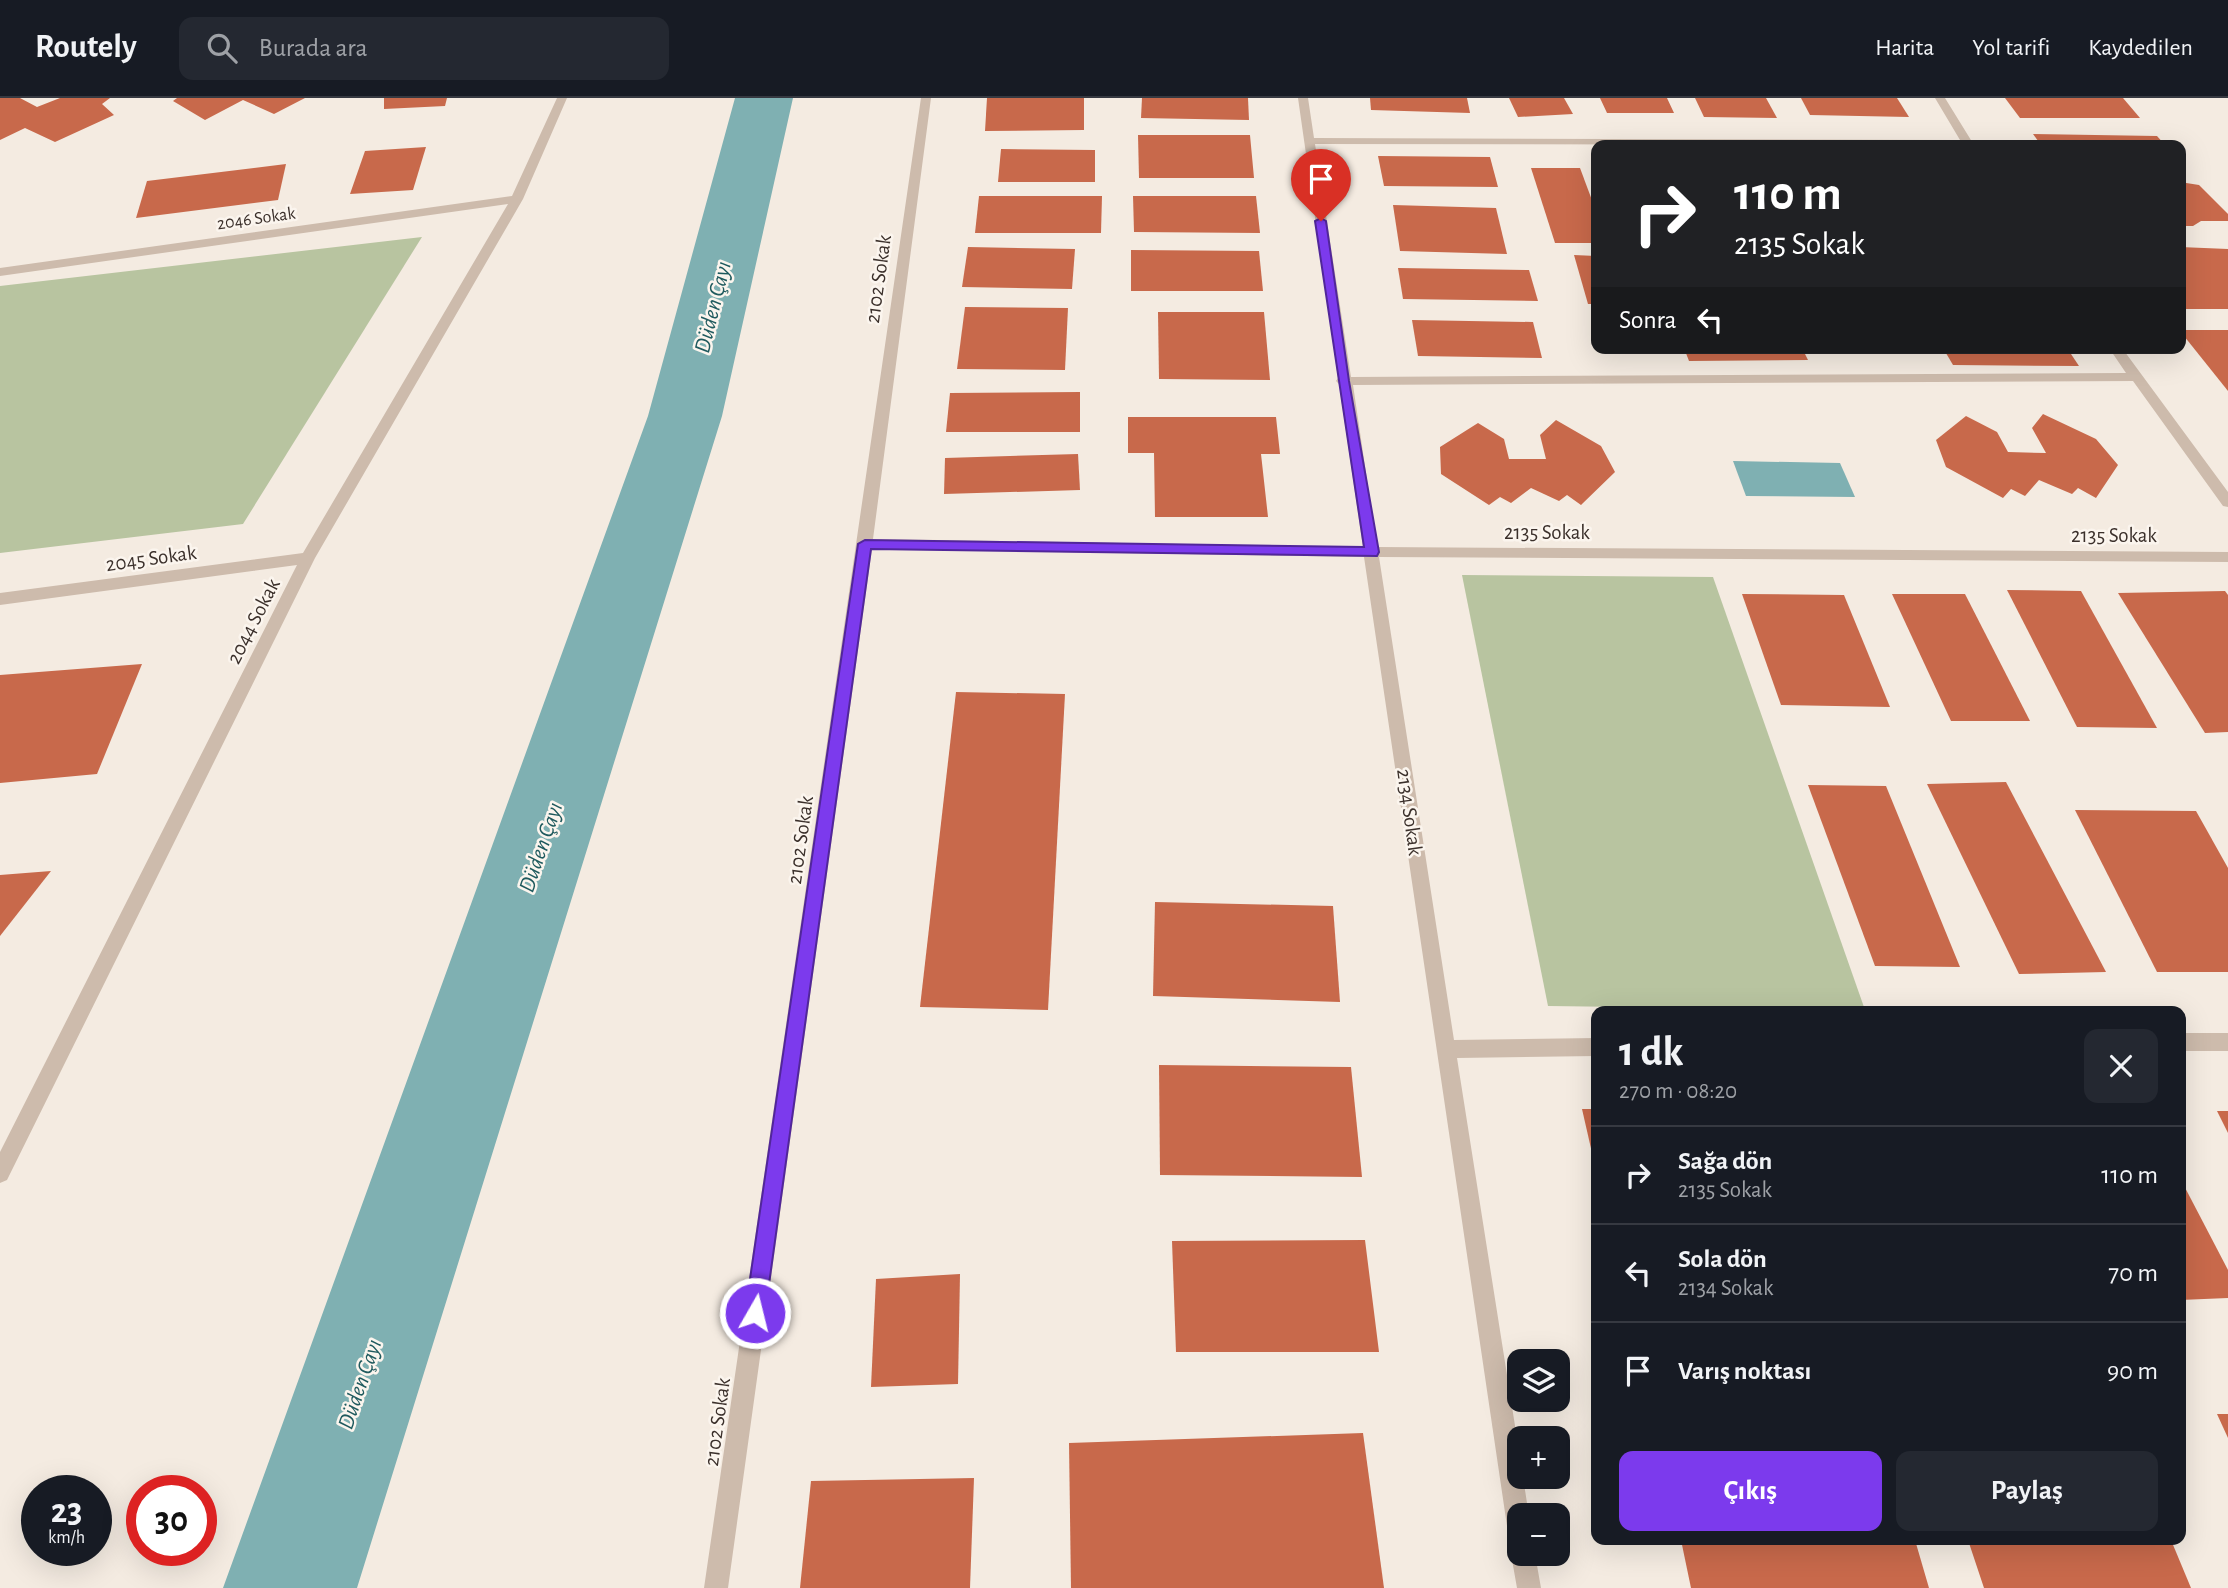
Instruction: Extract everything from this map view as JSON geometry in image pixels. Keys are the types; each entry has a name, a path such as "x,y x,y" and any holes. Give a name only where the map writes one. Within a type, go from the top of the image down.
{"street":[{"name":"2044 Sokak","path":"0,1173 308,558 517,199 562,98"},
{"name":"2102 Sokak","path":"716,1588 926,98"},
{"name":"2134 Sokak","path":"1303,98 1343,381 1372,552 1515,1503"},
{"path":"1940,98 1966,140"},
{"path":"1310,141 1591,142"},
{"name":"2046 Sokak","path":"0,272 517,199"},
{"path":"2119,354 2228,502"},
{"path":"1343,381 2136,377"},
{"name":"2135 Sokak","path":"865,544 1372,552 2228,557"},
{"name":"2045 Sokak","path":"0,600 308,558"},
{"path":"2186,1042 2228,1042"},
{"path":"1445,1049 1591,1047"},
{"path":"1525,1566 1529,1588"}],"green space":[{"path":"422,237 243,524 0,553 0,286"},
{"path":"1462,575 1713,577 1864,1006 1548,1006"}],"water":[{"path":"1733,461 1840,463 1855,497 1746,496"}],"building":[{"path":"0,98 20,98 37,107 60,98 110,98 102,104 114,115 55,142 25,128 0,140"},
{"path":"177,98 305,98 274,114 243,100 205,120 173,101"},
{"path":"384,98 447,98 445,106 384,109"},
{"path":"987,98 1084,98 1084,130 985,131"},
{"path":"1142,98 1248,98 1249,120 1141,118"},
{"path":"1370,98 1467,98 1470,113 1371,110"},
{"path":"1509,98 1564,98 1573,114 1518,117"},
{"path":"1600,98 1667,98 1674,113 1607,113"},
{"path":"1695,98 1766,98 1777,118 1704,117"},
{"path":"1801,98 1897,98 1909,117 1810,115"},
{"path":"2005,98 2123,98 2140,118 2020,118"},
{"path":"2033,134 2157,136 2161,140 2037,140"},
{"path":"1138,135 1250,135 1254,178 1139,178"},
{"path":"426,147 413,190 350,194 365,151"},
{"path":"1001,149 1095,150 1095,182 998,182"},
{"path":"1378,156 1490,157 1498,187 1384,186"},
{"path":"286,164 278,200 136,218 147,181"},
{"path":"1531,168 1580,168 1591,198 1591,243 1555,243"},
{"path":"2186,183 2199,185 2228,214 2228,221 2201,221 2193,226 2186,226"},
{"path":"979,196 1102,196 1101,233 975,233"},
{"path":"1133,196 1256,196 1260,233 1134,232"},
{"path":"1393,205 1496,208 1507,254 1400,251"},
{"path":"968,247 1075,249 1072,289 962,287"},
{"path":"2186,247 2228,249 2228,309 2186,309"},
{"path":"1131,250 1259,251 1263,291 1131,291"},
{"path":"1574,255 1591,256 1591,304 1588,304"},
{"path":"1398,268 1529,270 1538,301 1403,299"},
{"path":"965,307 1068,308 1065,370 957,369"},
{"path":"1158,312 1264,312 1270,380 1159,379"},
{"path":"1412,320 1533,322 1542,358 1418,356"},
{"path":"2186,330 2228,330 2228,391 2186,338"},
{"path":"1686,354 1805,354 1808,360 1689,361"},
{"path":"1947,354 2071,354 2079,366 1953,365"},
{"path":"1080,392 1080,432 946,432 950,393"},
{"path":"2043,414 2096,439 2118,465 2096,498 2078,488 2072,494 2039,480 2025,496 2011,489 2003,498 1946,467 1936,440 1966,416 1997,432 2008,452 2046,453 2032,428"},
{"path":"1128,417 1276,417 1280,454 1261,454 1268,517 1155,517 1154,453 1128,453"},
{"path":"1556,420 1601,446 1615,472 1581,505 1567,495 1559,501 1531,488 1511,503 1500,497 1489,505 1441,474 1440,447 1478,423 1504,439 1509,459 1546,459 1540,435"},
{"path":"1078,454 1080,490 944,494 945,458"},
{"path":"2007,590 2081,591 2157,728 2077,727"},
{"path":"2225,591 2228,595 2228,732 2205,733 2118,593"},
{"path":"1742,594 1844,595 1890,707 1781,705"},
{"path":"1892,594 1965,594 2030,721 1951,721"},
{"path":"142,664 97,774 0,783 0,675"},
{"path":"956,692 1065,694 1048,1010 920,1007"},
{"path":"2006,782 2106,972 2019,974 1927,784"},
{"path":"1808,785 1886,786 1960,967 1875,966"},
{"path":"2075,810 2196,811 2228,868 2228,972 2157,972"},
{"path":"51,871 0,936 0,875"},
{"path":"1155,902 1333,906 1340,1002 1153,996"},
{"path":"1159,1065 1351,1067 1362,1177 1160,1175"},
{"path":"1582,1109 1591,1109 1591,1148"},
{"path":"2217,1111 2228,1111 2228,1133"},
{"path":"2186,1190 2228,1270 2228,1298 2186,1300"},
{"path":"1365,1240 1379,1352 1176,1352 1172,1241"},
{"path":"960,1274 958,1384 871,1387 876,1279"},
{"path":"2217,1414 2228,1414 2228,1438"},
{"path":"1363,1433 1384,1588 1071,1588 1069,1443"},
{"path":"974,1478 970,1588 800,1588 811,1481"},
{"path":"1682,1545 1916,1545 1929,1588 1691,1588"},
{"path":"1970,1545 2173,1545 2191,1588 1984,1588"}],"waterway":[{"name":"Düden Çayı","path":"290,1588 685,416 764,98"}],"route":[{"path":"755,1313 865,544 1372,552 1343,381 1321,221"}]}
